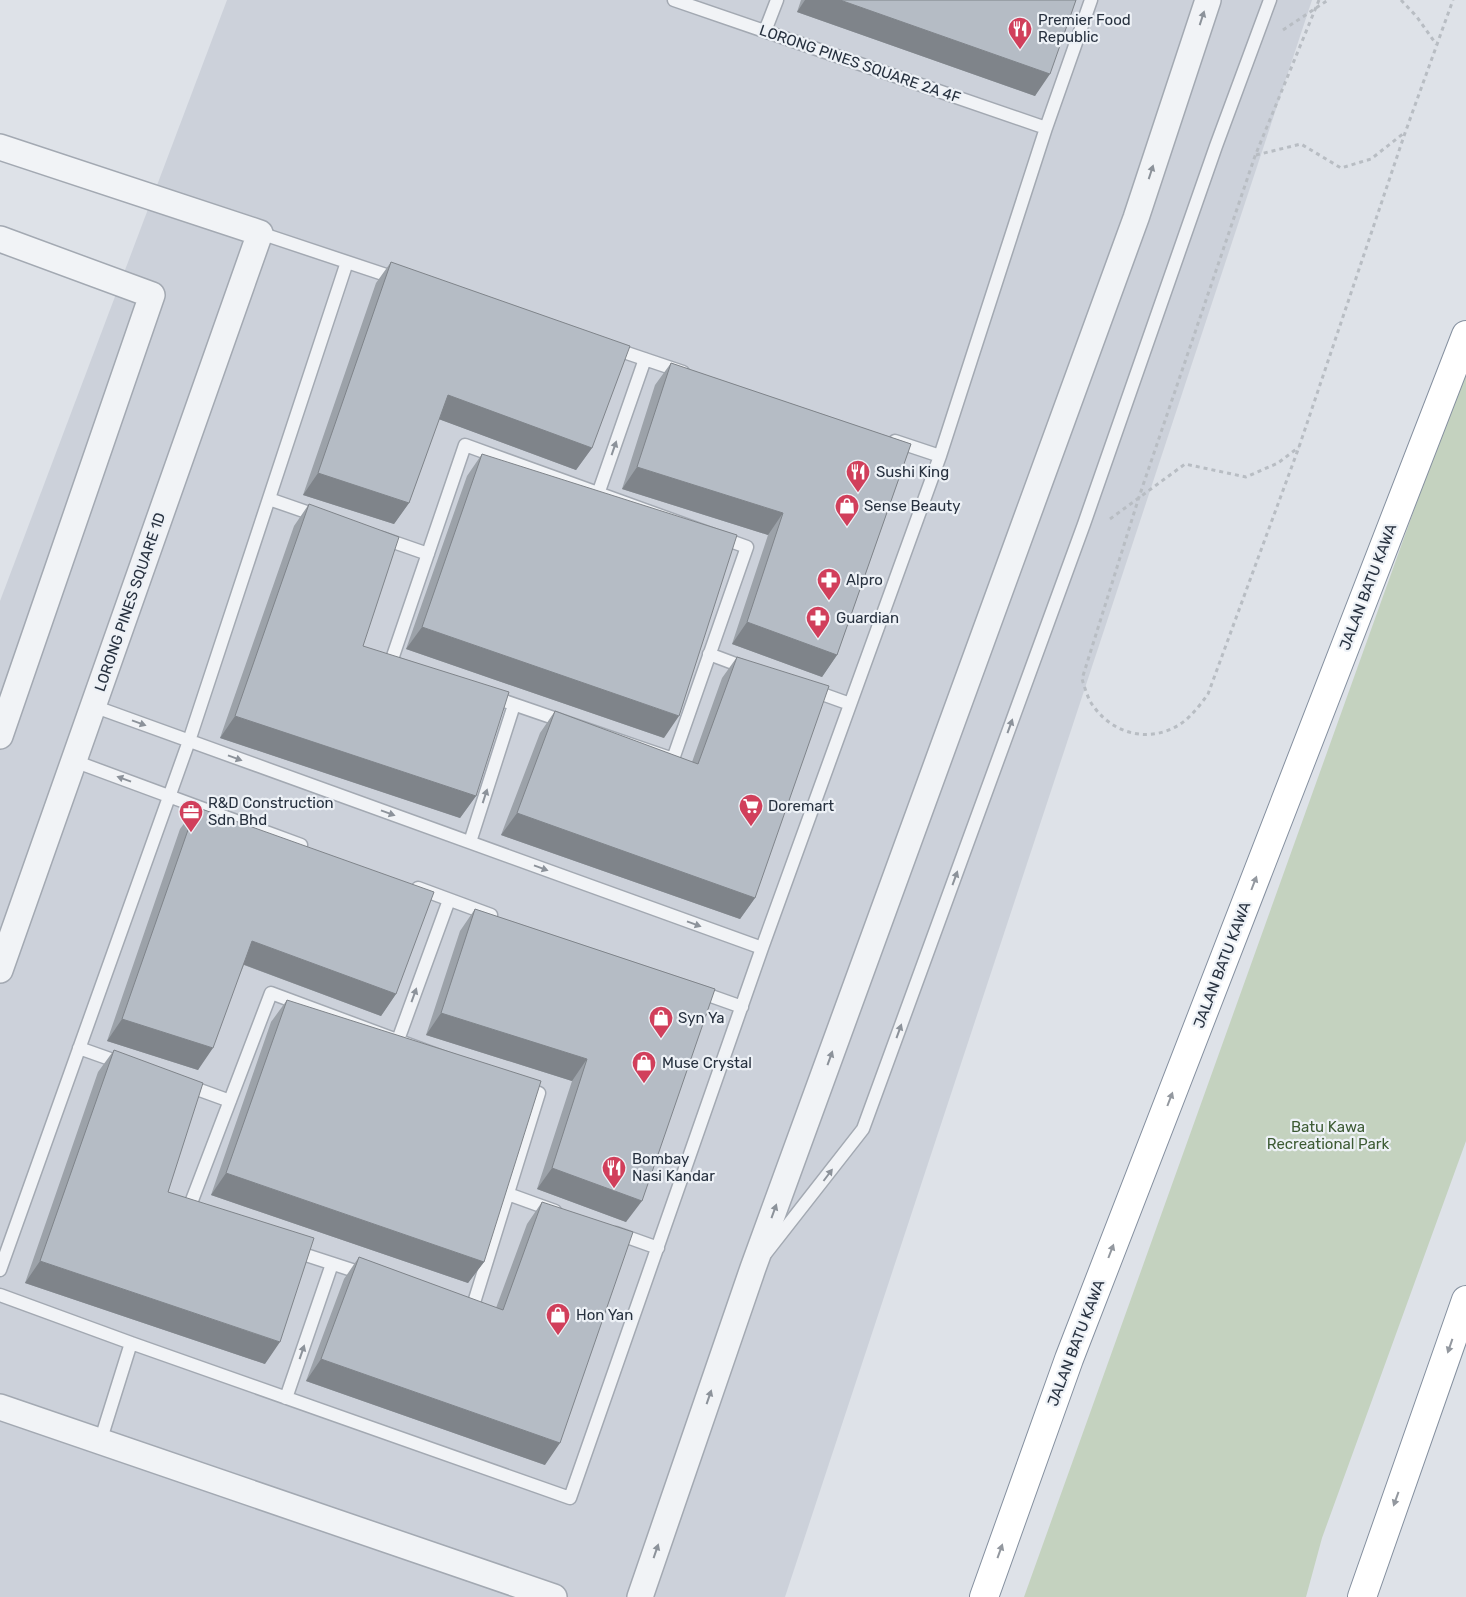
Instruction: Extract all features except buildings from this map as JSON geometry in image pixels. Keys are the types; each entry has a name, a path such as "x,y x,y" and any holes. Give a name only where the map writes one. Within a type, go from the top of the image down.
{"highway":[{"name":"JALAN BATU KAWA","path":"984,1597 1069,1359 1466,335"},
{"path":"1362,1597 1466,1300"}],"street":[{"path":"640,1597 753,1268 1136,218 1208,0"},
{"path":"0,148 260,233"},
{"name":"LORONG PINES SQUARE 1D","path":"0,970 260,233"},
{"path":"0,239 152,294 0,736"},
{"path":"0,1407 554,1597"}],"lane":[{"name":"LORONG PINES SQUARE 2A 4F","path":"674,0 1046,128"},
{"path":"766,32 777,0"},
{"path":"0,1295 570,1498 762,948 940,456 1046,128 1091,0"},
{"path":"753,1268 812,1196 863,1129 1084,524 1270,0"},
{"path":"260,233 412,283"},
{"path":"0,1270 189,741 346,262"},
{"path":"598,344 691,374"},
{"path":"598,494 645,359"},
{"path":"885,438 940,456"},
{"path":"465,446 747,547 673,759 391,662 428,554 465,446"},
{"path":"268,499 334,521"},
{"path":"372,534 428,554"},
{"path":"709,654 766,674"},
{"path":"803,688 850,704"},
{"path":"470,842 514,705"},
{"path":"93,706 762,948"},
{"path":"74,761 309,848"},
{"path":"402,882 504,920"},
{"path":"398,1040 449,900"},
{"path":"687,987 742,1007"},
{"path":"271,993 540,1093 472,1309 186,1216 230,1101 271,993"},
{"path":"79,1048 136,1068"},
{"path":"174,1081 230,1101"},
{"path":"508,1194 564,1214"},
{"path":"602,1228 658,1248"},
{"path":"286,1398 332,1264"},
{"path":"100,1442 131,1343"}],"path":[{"path":"1319,0 1255,156 1139,497 1082,679 1094,707 1117,728 1146,736 1170,729 1191,716 1208,694 1299,447 1405,133 1453,0"},
{"path":"1250,53 1328,0"},
{"path":"1401,0 1417,17 1437,44"},
{"path":"1255,156 1301,144 1341,168 1371,159 1405,133"},
{"path":"1084,524 1112,518 1185,464 1246,477 1278,463 1299,447"}],"shaded area":[{"path":"227,0 1312,0 785,1597 0,1597 0,601"}],"green space":[{"name":"Batu Kawa Recreational Park","path":"1466,365 1466,1141 1322,1538 1306,1597 1024,1597"}],"place":[{"name":"Premier Food Republic","path":"1020,50"},
{"name":"Sushi King","path":"858,493"},
{"name":"Sense Beauty","path":"847,527"},
{"name":"Alpro","path":"829,601"},
{"name":"Guardian","path":"818,639"},
{"name":"Doremart","path":"751,827"},
{"name":"R&D Construction Sdn Bhd","path":"191,833"},
{"name":"Syn Ya","path":"661,1039"},
{"name":"Muse Crystal","path":"644,1084"},
{"name":"Bombay Nasi Kandar","path":"614,1189"},
{"name":"Hon Yan","path":"558,1336"}]}
